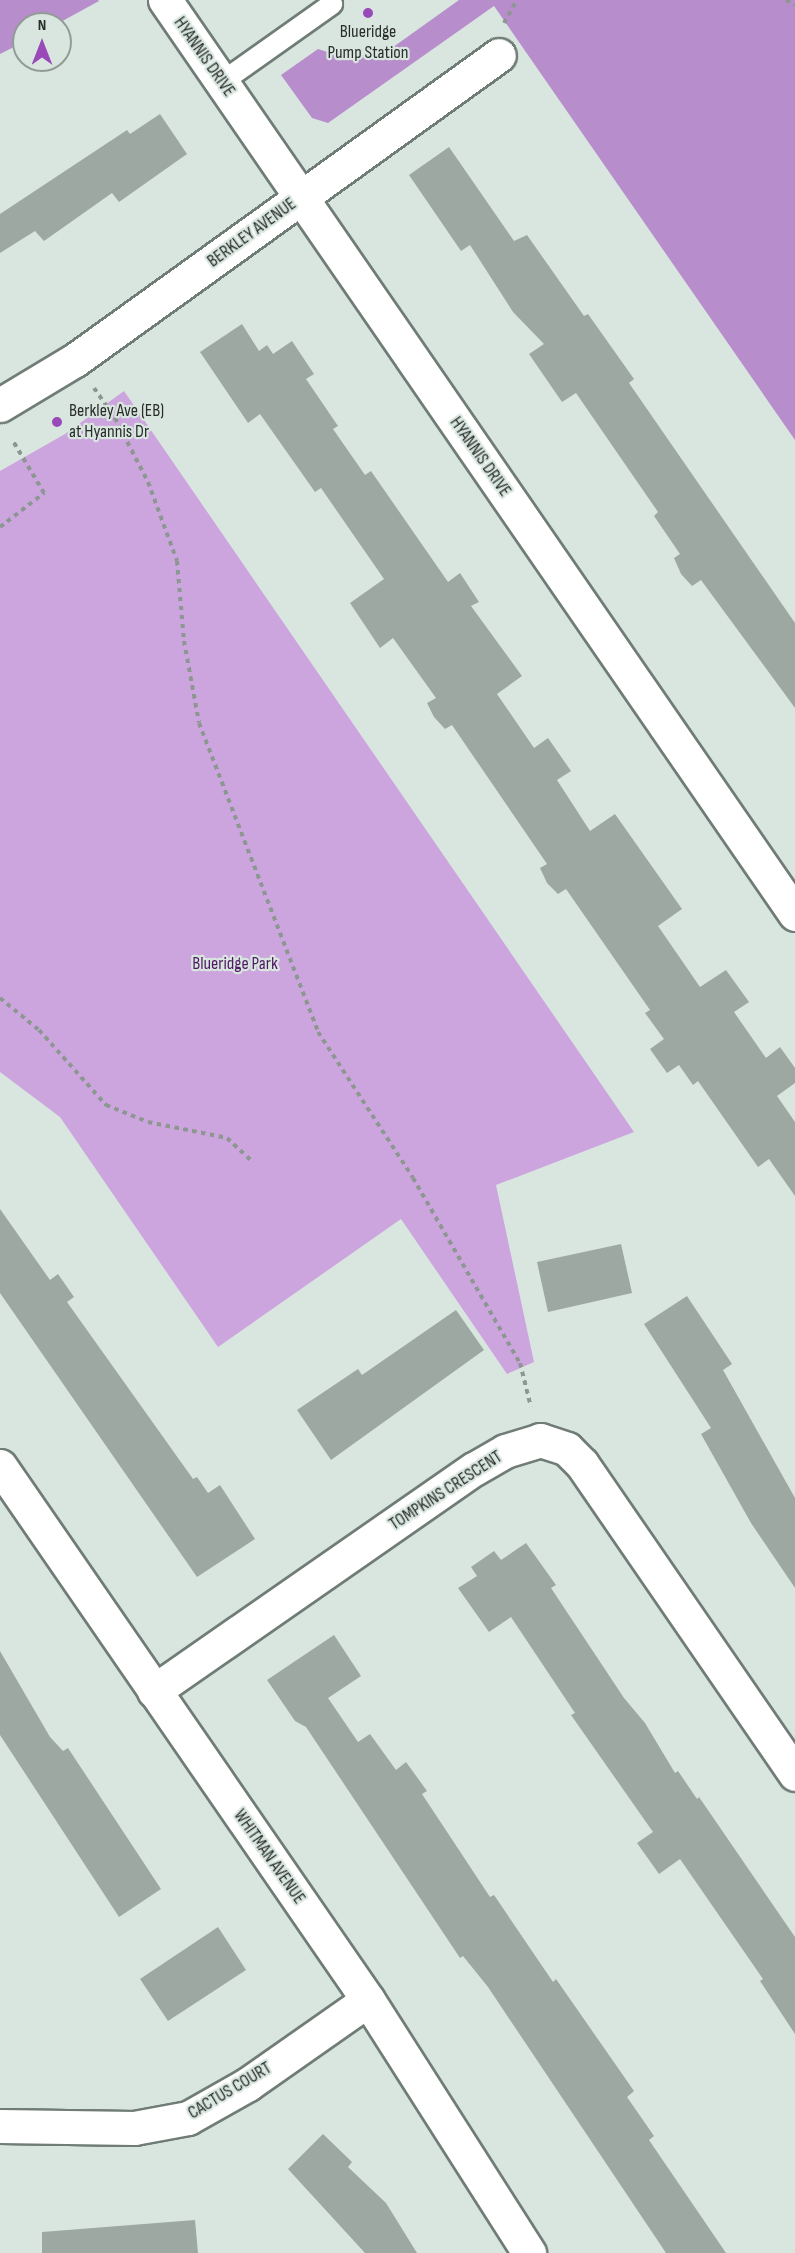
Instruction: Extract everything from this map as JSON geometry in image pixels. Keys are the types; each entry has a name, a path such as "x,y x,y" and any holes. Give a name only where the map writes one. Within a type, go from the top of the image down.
{"street":[{"name":"HYANNIS DRIVE","path":"165,0 795,914"},
{"name":"BERKLEY AVENUE","path":"0,405 75,360 499,55"},
{"name":"TOMPKINS CRESCENT","path":"154,1691 474,1468 505,1451 540,1440"},
{"path":"540,1440 567,1449 582,1464 795,1774"},
{"name":"WHITMAN AVENUE","path":"0,1466 368,2000 529,2253"},
{"name":"CACTUS COURT","path":"0,2126 134,2128 188,2118 248,2084 368,2000"}],"lane":[{"path":"222,82 332,4"}],"path":[{"path":"786,0 795,5"},
{"path":"75,360 115,418 148,482 172,549 199,723 318,1032 413,1178 520,1363 540,1440"},
{"path":"0,527 44,493 13,441"},
{"path":"0,998 39,1030 106,1104 148,1122 227,1138 251,1160"}],"green space":[{"name":"Blueridge Park","path":"124,391 634,1132 496,1185 534,1362 507,1374 401,1219 218,1347 60,1117 0,1072 0,471 65,434"}],"shaded area":[{"path":"0,0 99,1 72,16 72,12 12,12 12,48 0,54"},
{"path":"459,0 795,0 795,440 494,6 328,123 312,118 281,75 318,49 353,60 389,50"}],"building":[{"path":"160,114 187,154 119,202 112,193 44,241 35,231 0,253 0,214 127,130 130,134"},
{"path":"449,147 514,241 527,235 584,316 588,314 634,379 629,383 795,623 795,708 701,580 692,586 681,574 674,558 680,554 654,516 658,512 576,393 562,402 529,354 544,344 513,312 470,245 461,251 409,175"},
{"path":"242,324 259,351 267,345 273,354 292,341 314,374 306,379 338,426 333,429 365,475 371,471 448,582 460,573 479,602 471,606 522,676 497,694 534,748 548,738 571,771 557,780 590,831 615,814 682,909 658,926 700,987 726,970 749,1002 734,1012 766,1058 780,1047 795,1068 795,1083 777,1096 795,1122 795,1196 769,1159 758,1167 698,1081 693,1085 679,1065 667,1073 650,1049 664,1039 645,1013 650,1010 566,889 558,894 547,883 540,868 547,864 452,725 445,729 434,717 427,703 436,698 393,638 380,648 350,603 384,579 321,488 315,492 260,414 248,423 200,352"},
{"path":"0,1209 50,1280 58,1274 74,1297 67,1302 193,1479 197,1477 208,1493 220,1485 255,1539 197,1577 0,1293"},
{"path":"621,1244 632,1293 548,1312 537,1262"},
{"path":"687,1296 732,1364 723,1370 795,1498 795,1588 751,1523 701,1434 711,1428 644,1324"},
{"path":"456,1310 484,1350 331,1460 297,1410 358,1369 362,1375"},
{"path":"526,1543 556,1585 551,1588 624,1698 645,1723 675,1773 678,1771 697,1799 699,1797 795,1937 795,2034 760,1981 763,1979 680,1859 659,1874 637,1843 653,1832 571,1715 575,1713 511,1617 489,1632 458,1588 477,1576 471,1567 494,1551 501,1560"},
{"path":"334,1635 361,1676 328,1698 358,1742 370,1734 396,1770 406,1762 427,1791 422,1794 490,1897 494,1895 553,1982 556,1979 634,2091 627,2097 654,2136 649,2140 726,2253 666,2253 488,1987 463,1956 460,1958 306,1727 295,1721 267,1680"},
{"path":"0,1651 50,1737 63,1751 68,1748 161,1889 119,1917 0,1735"},
{"path":"218,1927 246,1970 168,2021 140,1979"},
{"path":"323,2134 352,2162 348,2167 386,2203 417,2253 365,2253 288,2169"},
{"path":"195,2220 198,2253 42,2253 42,2232"}],"place":[{"name":"Blueridge Pump Station","path":"368,13"},
{"name":"Berkley Ave (EB) at Hyannis Dr","path":"57,422"}]}
